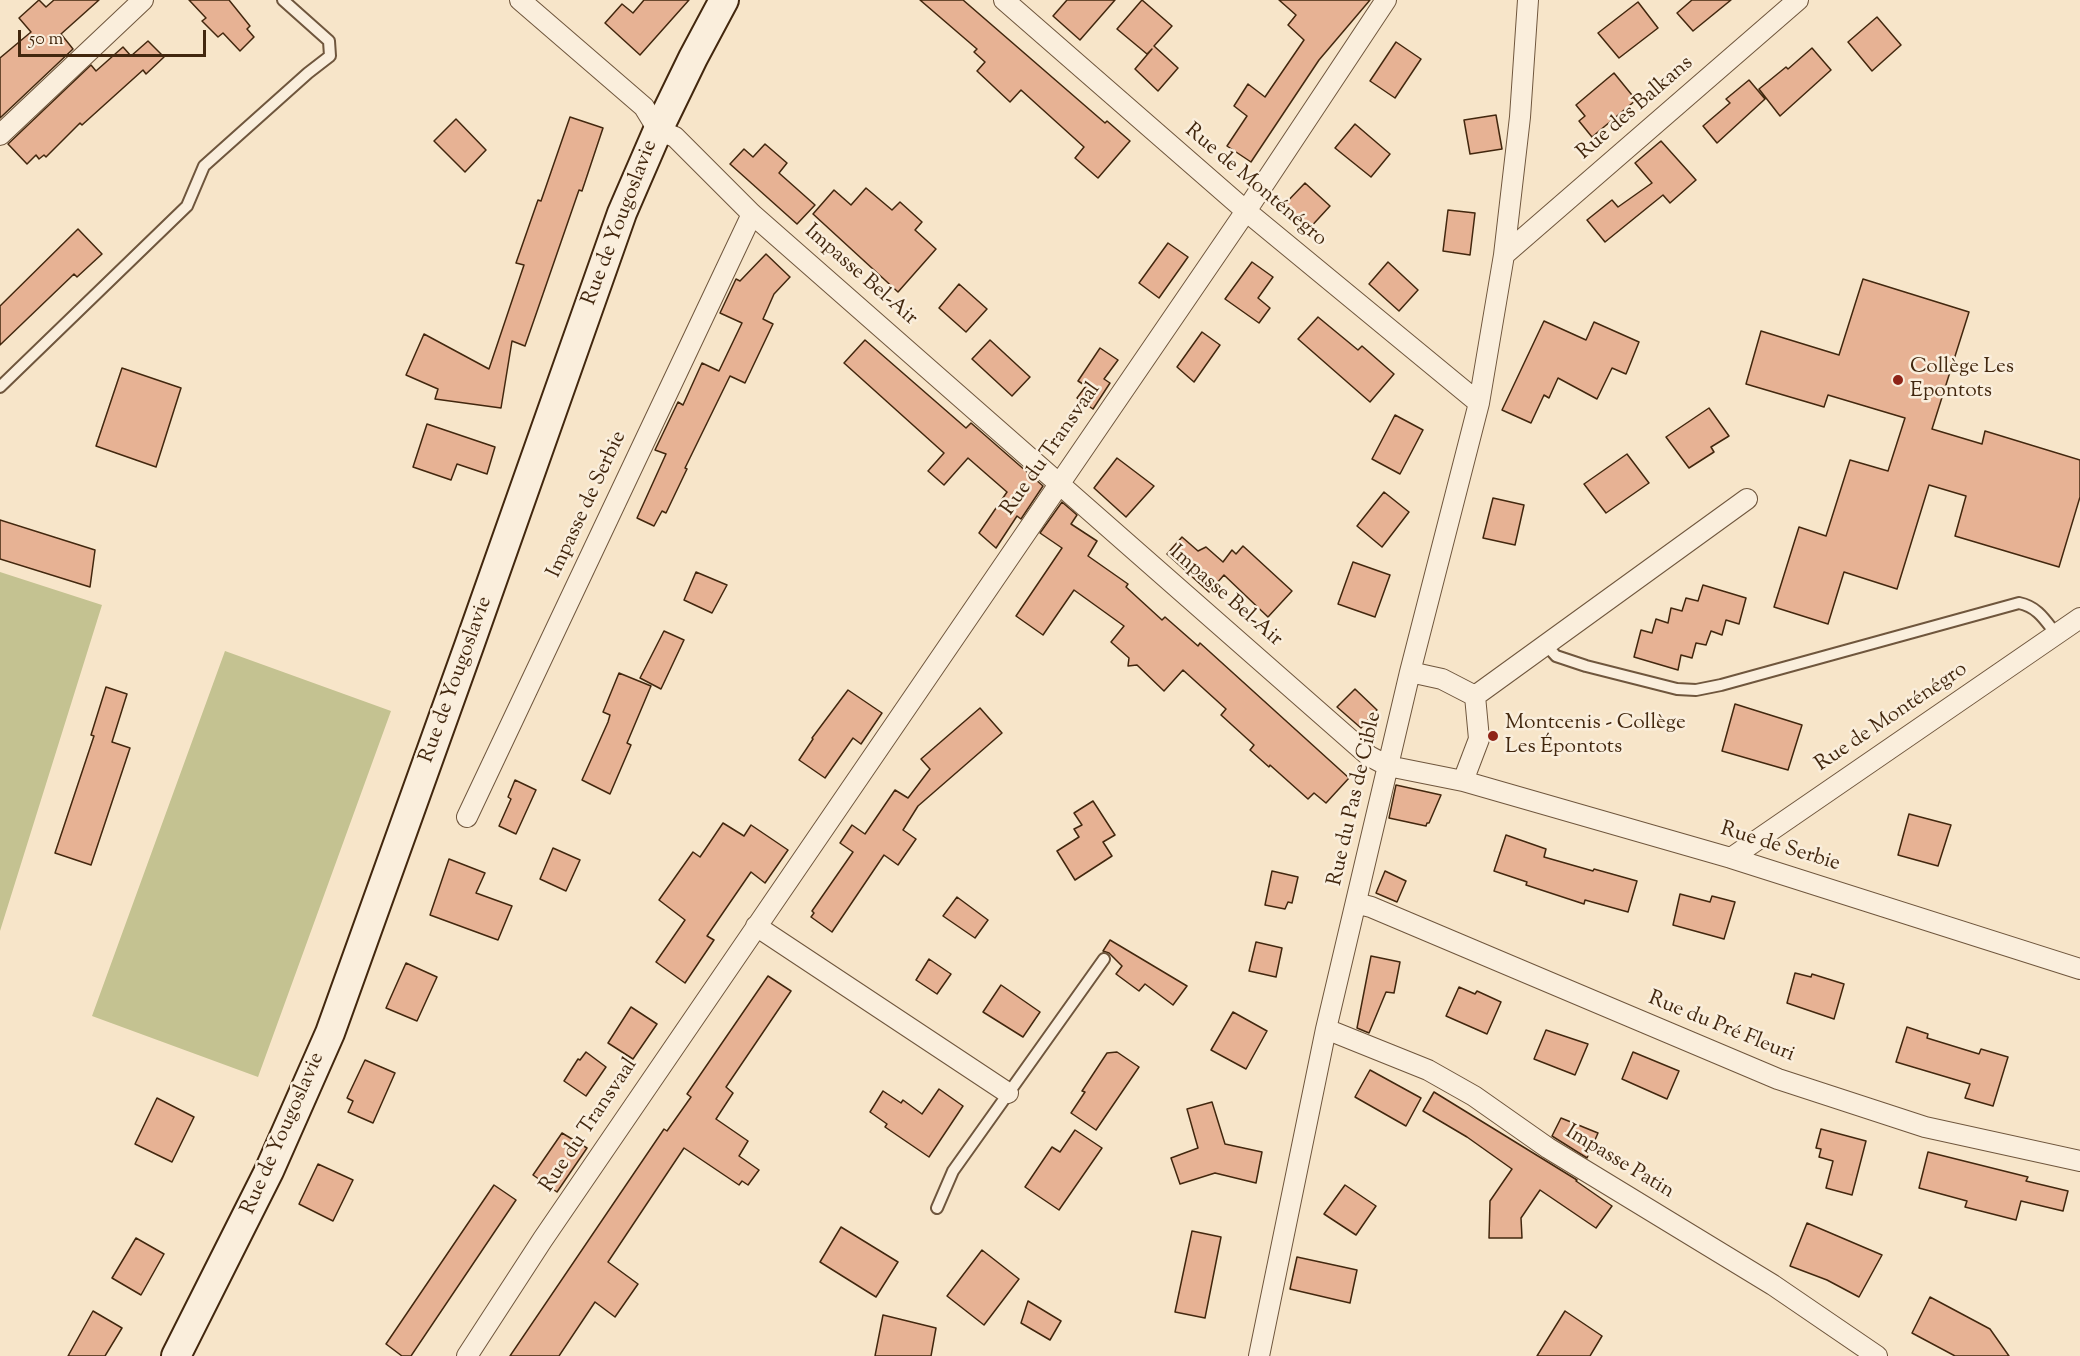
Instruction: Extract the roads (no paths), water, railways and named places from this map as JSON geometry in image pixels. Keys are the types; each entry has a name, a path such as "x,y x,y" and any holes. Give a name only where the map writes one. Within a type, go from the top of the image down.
{"main road":[{"name":"Rue de Yougoslavie","path":"176,1356 269,1171 330,1033 622,213 658,130 724,0"}],"street":[{"path":"0,135 143,0"},
{"path":"520,0 644,107 658,130"},
{"name":"Rue de Monténégro","path":"1004,0 1246,211 1479,403"},
{"name":"Rue du Transvaal","path":"467,1356 543,1239 1246,211 1386,0"},
{"name":"Rue du Pas de Cible","path":"1259,1356 1326,1029 1410,672 1479,403 1504,255 1520,117 1528,0"},
{"name":"Rue des Balkans","path":"1504,255 1798,0"},
{"name":"Impasse Bel-Air","path":"658,130 675,137 753,214 1369,756 1388,766 1463,780"},
{"name":"Impasse de Serbie","path":"467,817 753,214"},
{"path":"1474,696 1747,499"},
{"name":"Rue de Monténégro","path":"1731,858 2080,618"},
{"path":"1410,672 1442,679 1474,696"},
{"path":"1463,780 1479,740 1474,696"},
{"name":"Rue de Serbie","path":"1463,780 1731,858 2080,969"},
{"name":"Rue du Pré Fleuri","path":"1356,903 1371,907 1778,1079 1925,1128 2080,1161"},
{"path":"756,926 1008,1093"},
{"name":"Impasse Patin","path":"1326,1029 1428,1070 1474,1096 1548,1149 1773,1285 1877,1356"}],"lane":[{"path":"0,387 187,206 204,166 330,56 329,41 283,0"},
{"path":"1546,645 1556,656 1586,666 1677,689 1696,690 2019,603 2029,605 2039,611 2056,634"},
{"path":"938,1208 952,1171 1104,958"}],"place":[{"name":"Collège Les Epontots","path":"1898,380"},
{"name":"Montcenis - Collège Les Épontots","path":"1493,736"}]}
